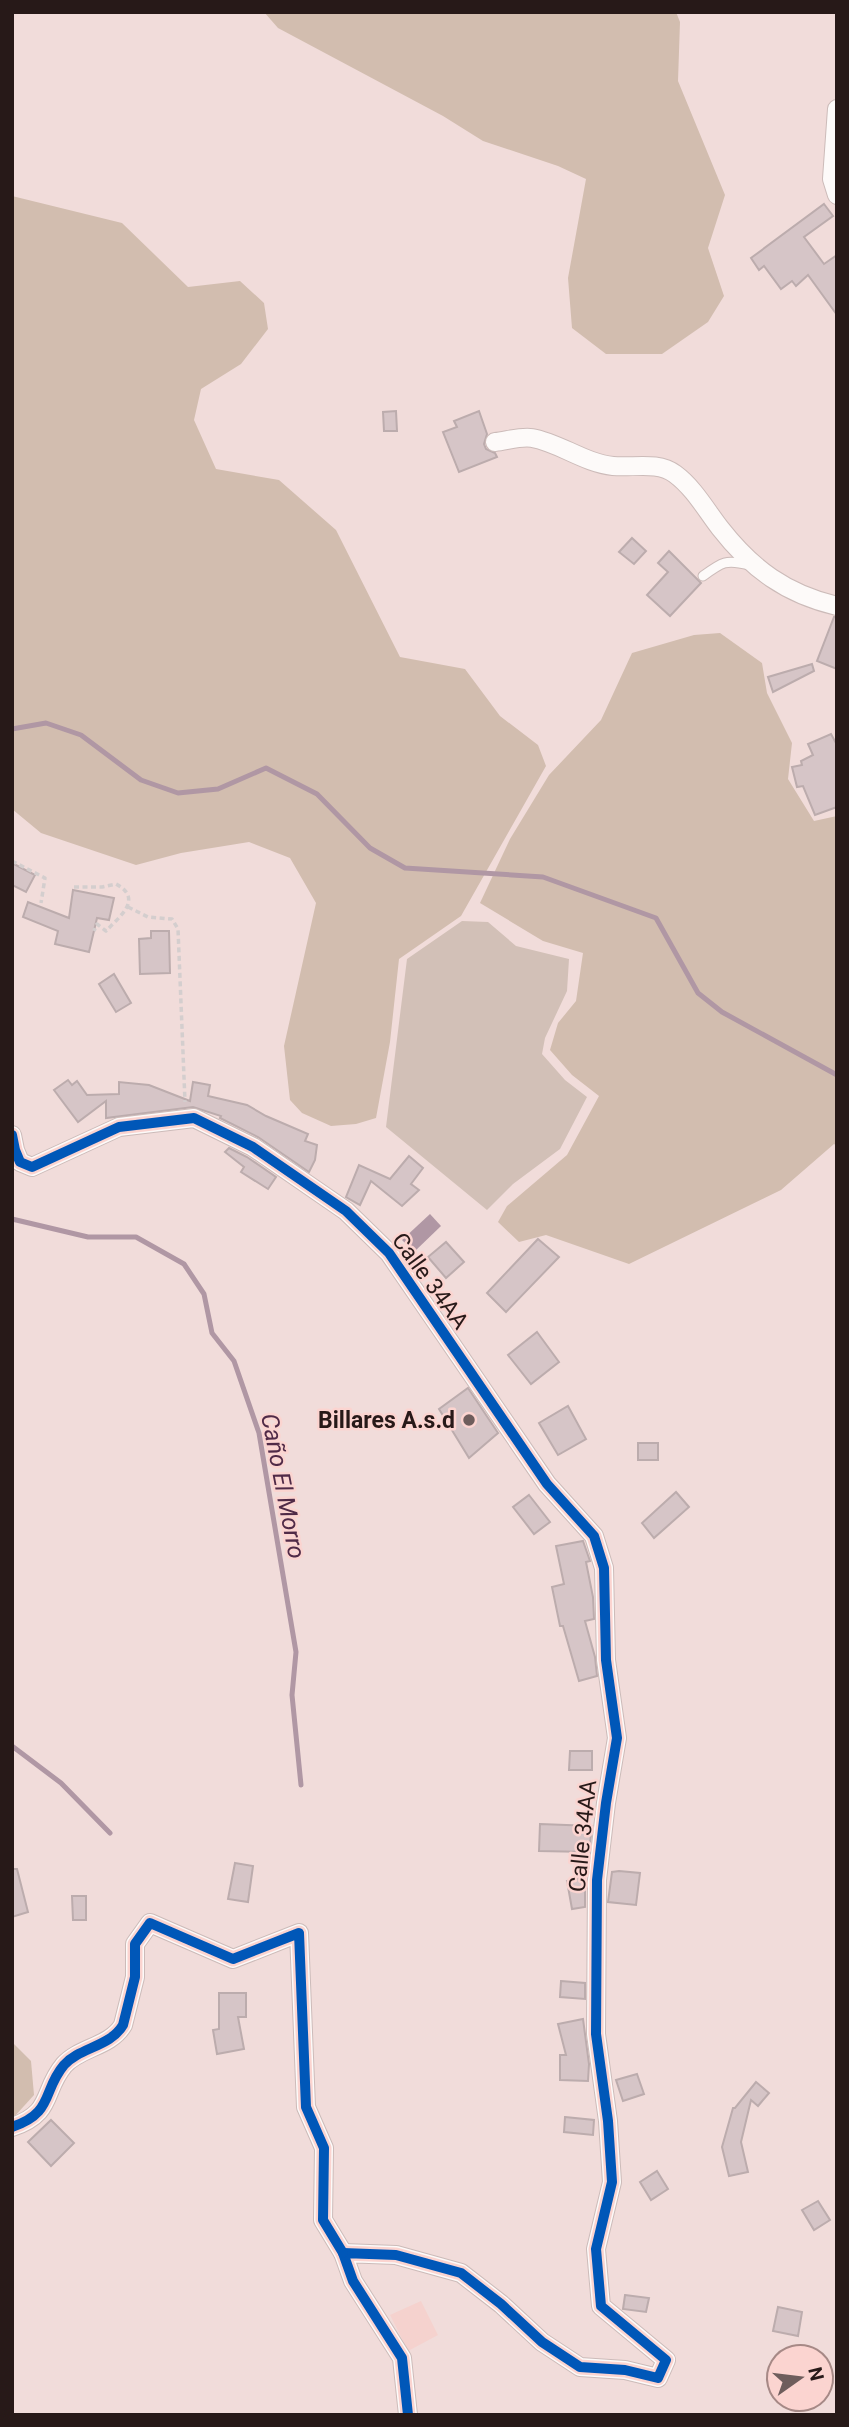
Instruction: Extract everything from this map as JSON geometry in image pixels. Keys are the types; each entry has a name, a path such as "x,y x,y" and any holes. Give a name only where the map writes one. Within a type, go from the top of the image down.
{"street":[{"path":"837,109 832,179 837,195"},
{"path":"495,442 531,438 612,466 653,466 674,473 691,489 722,531 755,566 792,593 837,606"},
{"name":"Calle 34AA","path":"12,1135 20,1162 32,1167 119,1126 194,1118 253,1147 346,1211 389,1253 547,1484 594,1536 604,1568 606,1660 617,1738 597,1880 596,2034 608,2121 612,2182 596,2249 601,2306 666,2360 658,2378 625,2370 580,2367 542,2342 501,2304 461,2273 396,2255 343,2253"},
{"path":"12,2127 26,2122 42,2109 60,2071 70,2060 105,2042 119,2031 123,2025 135,1977 135,1944 150,1923 233,1959 299,1933 306,2107 324,2148 323,2220 343,2253 353,2281 402,2358 408,2415"}],"lane":[{"path":"703,576 719,564 732,560 755,566"}],"path":[{"path":"12,861 45,878 41,903"},
{"path":"74,887 116,884 127,892 130,899 128,907 106,931 97,924 94,931"},
{"path":"128,907 148,916 174,920 178,929 186,1119"},
{"path":"102,928 103,921"},
{"path":"173,962 180,961"}],"shaded area":[{"path":"264,12 676,12 680,22 678,81 725,195 708,248 724,296 708,322 662,354 606,354 572,328 568,278 586,179 558,166 483,141 443,116 278,28"},
{"path":"12,196 122,223 188,287 240,281 264,303 268,329 241,364 201,389 194,420 216,469 279,480 336,530 400,657 465,669 500,716 538,745 546,766 461,916 399,959 390,1042 376,1118 356,1124 331,1126 302,1113 290,1100 284,1046 316,903 290,858 249,842 181,853 136,865 41,833 12,809"},
{"path":"720,633 762,663 767,693 792,743 788,779 814,821 837,816 837,1146 834,1144 781,1190 629,1264 546,1235 519,1242 498,1222 507,1206 567,1155 599,1096 572,1075 550,1050 558,1023 576,1001 583,953 543,941 480,903 510,839 549,775 601,720 632,653 694,635"},
{"path":"462,921 488,922 516,946 569,959 567,991 545,1038 542,1054 565,1080 587,1097 560,1149 513,1184 487,1210 386,1127 407,959"},
{"path":"430,1214 441,1226 414,1252 402,1240"},
{"path":"12,2042 31,2061 34,2095 14,2117"},
{"path":"421,2301 438,2335 408,2351 390,2315"}],"building":[{"path":"824,204 833,216 804,237 824,264 837,255 837,315 808,275 796,286 792,281 781,289 764,266 759,270 751,258"},
{"path":"396,411 397,431 384,431 383,412"},
{"path":"479,411 487,434 484,444 486,449 497,457 459,472 443,432 457,427 454,421"},
{"path":"632,538 646,551 634,564 619,552"},
{"path":"669,551 701,583 670,616 647,595 668,572 658,563"},
{"path":"834,617 837,617 837,669 817,661"},
{"path":"812,664 814,671 773,692 768,677"},
{"path":"831,734 837,745 837,807 815,815 803,786 797,787 792,767 802,765 801,761 813,755 808,744"},
{"path":"12,863 35,875 26,892 12,885"},
{"path":"73,890 114,898 109,920 97,918 89,952 55,944 58,931 23,917 28,902 69,918"},
{"path":"151,931 169,931 170,973 140,974 139,939 151,938"},
{"path":"114,974 131,1003 116,1012 99,984"},
{"path":"68,1080 72,1085 77,1081 87,1095 119,1094 119,1082 149,1085 190,1101 193,1082 210,1085 208,1096 247,1105 308,1134 305,1141 317,1145 315,1160 309,1172 258,1137 220,1118 221,1116 193,1107 106,1118 106,1101 78,1122 54,1090"},
{"path":"229,1148 276,1177 268,1189 241,1172 244,1167 225,1152"},
{"path":"409,1156 423,1168 411,1184 419,1190 402,1206 371,1181 360,1205 346,1197 359,1165 390,1179"},
{"path":"538,1239 559,1257 506,1312 487,1293"},
{"path":"446,1242 464,1262 446,1278 428,1257"},
{"path":"537,1332 559,1362 531,1384 508,1355"},
{"name":"Billares A.s.d","path":"468,1388 498,1433 469,1458 439,1409"},
{"path":"568,1406 586,1439 558,1455 539,1423"},
{"path":"638,1443 658,1443 658,1460 638,1460"},
{"path":"676,1492 689,1507 654,1538 642,1523"},
{"path":"529,1495 550,1522 534,1534 513,1507"},
{"path":"583,1541 590,1561 586,1562 594,1619 585,1621 597,1676 579,1681 563,1626 560,1626 552,1587 564,1584 556,1546"},
{"path":"570,1751 592,1751 592,1770 569,1770"},
{"path":"540,1824 592,1826 589,1852 539,1851"},
{"path":"235,1863 253,1866 248,1902 228,1899"},
{"path":"12,1869 17,1869 28,1912 12,1917"},
{"path":"612,1872 640,1873 636,1905 608,1902"},
{"path":"585,1877 585,1907 572,1909 567,1881"},
{"path":"72,1896 86,1896 86,1920 73,1920"},
{"path":"561,1981 585,1983 585,1999 560,1997"},
{"path":"219,1993 246,1993 246,2017 238,2017 244,2049 217,2054 213,2030 219,2029"},
{"path":"583,2019 589,2064 588,2081 560,2080 560,2055 566,2055 558,2024"},
{"path":"637,2074 644,2094 623,2101 616,2080"},
{"path":"756,2082 769,2093 758,2106 751,2100 741,2142 748,2172 729,2176 722,2147 733,2108"},
{"path":"565,2117 594,2120 593,2135 564,2132"},
{"path":"51,2120 74,2143 51,2166 28,2142"},
{"path":"657,2171 668,2189 651,2200 640,2182"},
{"path":"818,2201 830,2220 814,2230 802,2210"},
{"path":"625,2295 649,2298 646,2312 623,2309"},
{"path":"778,2307 802,2312 798,2336 773,2331"}],"waterway":[{"path":"12,729 46,723 81,735 141,780 178,793 218,789 266,768 317,794 370,848 405,868 543,877 656,918 698,993 722,1012 837,1075"},
{"name":"Caño El Morro","path":"12,1219 88,1237 136,1237 184,1264 204,1294 212,1333 234,1361 259,1433 296,1652 292,1695 301,1785"},
{"path":"12,1746 61,1783 110,1833"}],"cycle path":[{"path":"12,1135 20,1162 32,1167 119,1127 194,1118 253,1147 346,1211 389,1253 547,1484 594,1536 604,1568 606,1660 617,1738 597,1880 596,2034 608,2121 612,2182 596,2249 601,2306 666,2360 658,2378 625,2370 580,2367 542,2342 501,2304 461,2273 396,2255 343,2253 353,2281 402,2358 408,2415"},
{"path":"12,2127 35,2115 41,2108 64,2065 78,2054 111,2038 123,2025 135,1977 135,1944 150,1923 233,1959 299,1933 306,2107 324,2148 323,2220 343,2253"}],"place":[{"name":"Billares A.s.d","path":"469,1420"}]}
